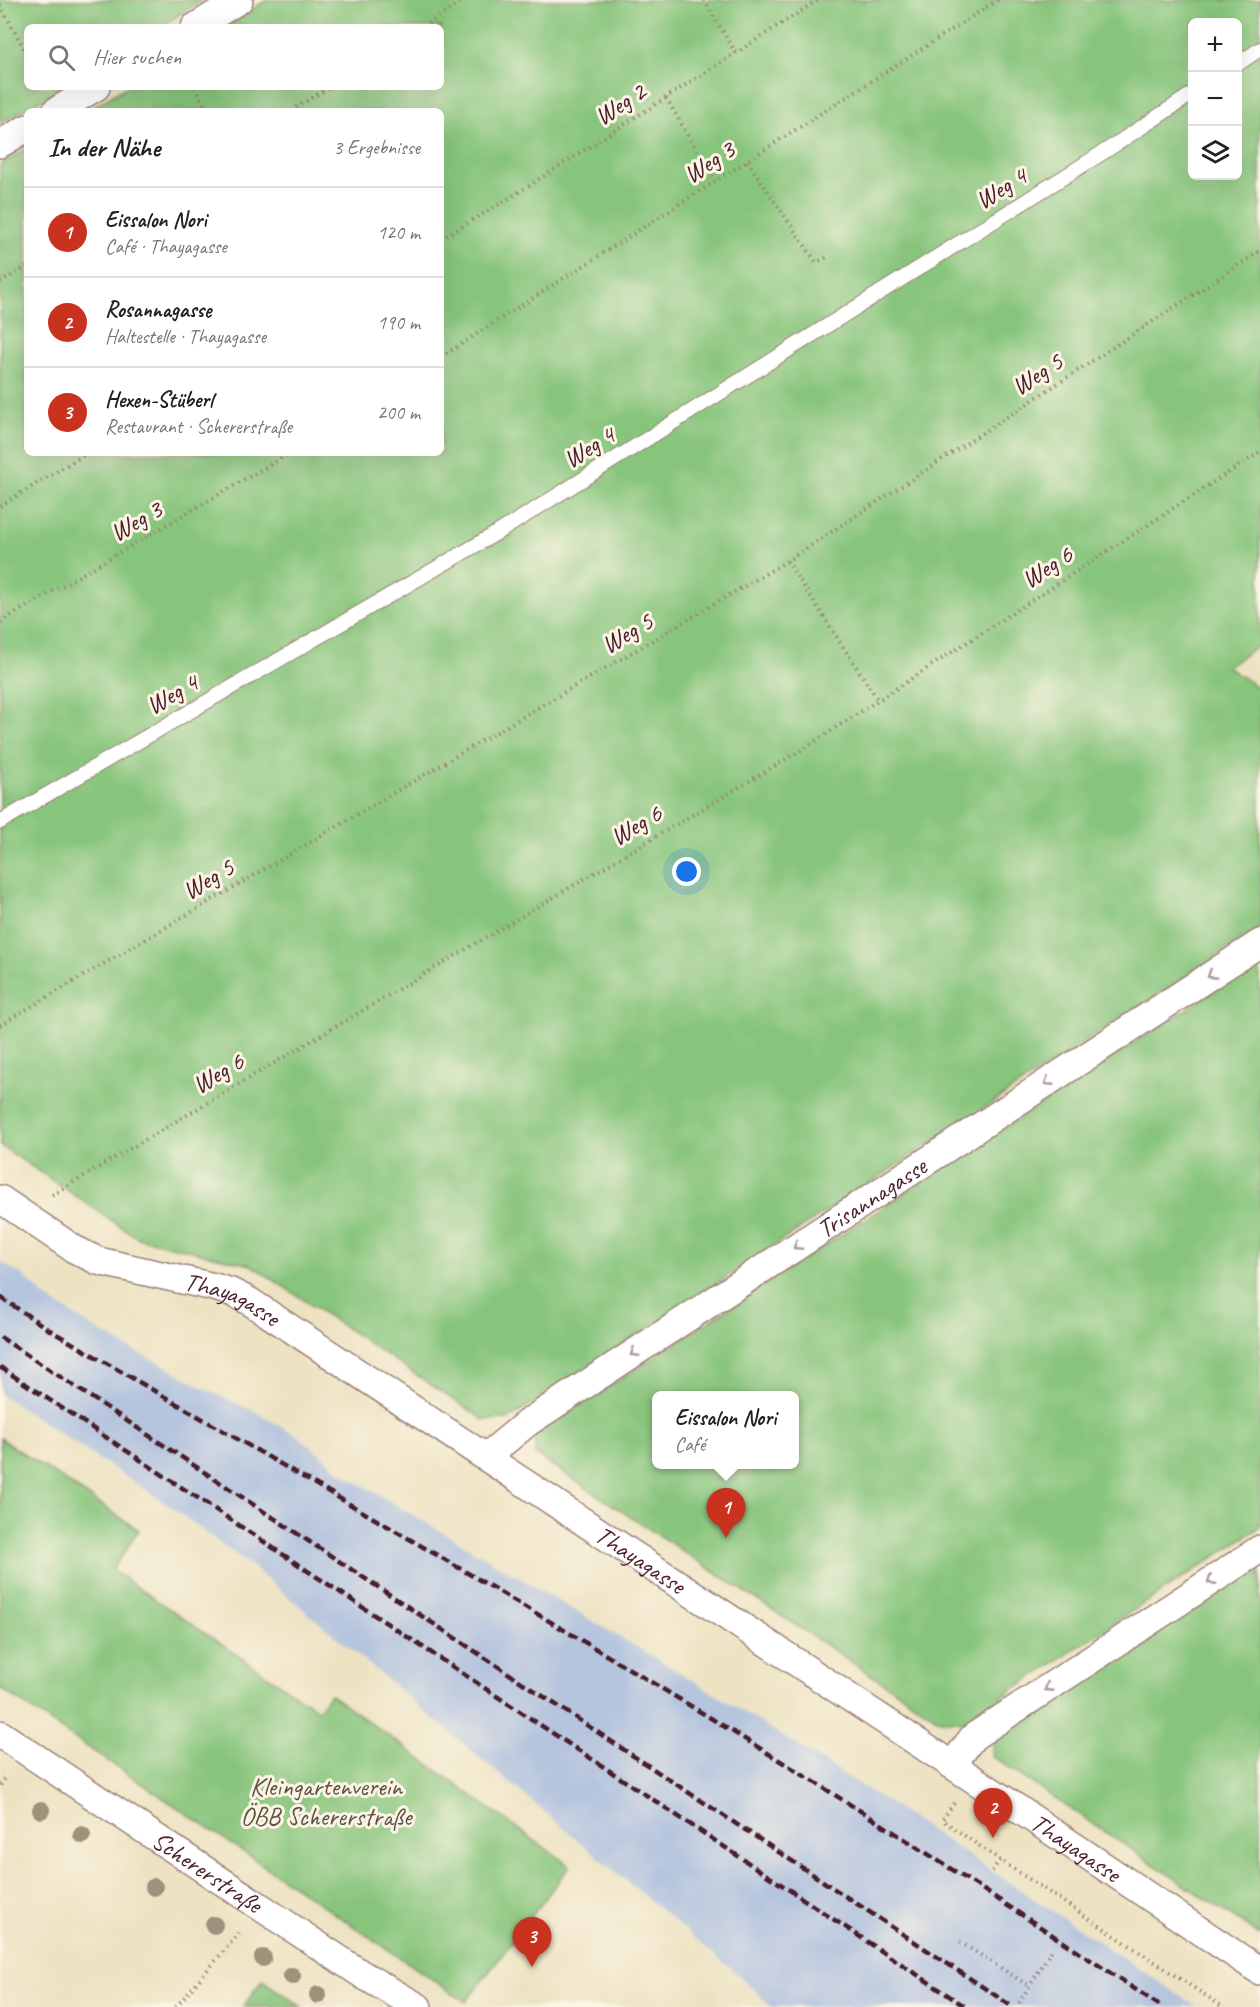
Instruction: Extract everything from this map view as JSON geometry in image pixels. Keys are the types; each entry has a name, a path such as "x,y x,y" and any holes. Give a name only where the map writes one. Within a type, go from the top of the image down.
{"street":[{"path":"200,24 239,0"},
{"path":"61,108 91,90"},
{"path":"0,144 24,130"},
{"name":"Trisannagasse","path":"486,1457 526,1423 1260,943"},
{"name":"Thayagasse","path":"10,1206 74,1249 98,1261 214,1287 249,1301 1260,1971"},
{"path":"952,1765 973,1737 1260,1549"},
{"name":"Schererstraße","path":"0,1734 363,1975 418,2007"}],"lane":[{"path":"1242,61 1260,49"},
{"name":"Weg 4","path":"0,822 502,530 1188,97"}],"path":[{"path":"428,24 465,0"},
{"path":"704,0 736,53"},
{"name":"Weg 2","path":"444,237 526,188 818,0"},
{"name":"Weg 3","path":"444,355 998,0"},
{"path":"0,5 24,49"},
{"path":"196,90 206,108"},
{"path":"296,108 324,90"},
{"path":"666,98 715,181"},
{"path":"747,161 816,262 828,257"},
{"name":"Weg 5","path":"0,1025 787,561 1260,251"},
{"path":"0,282 24,269"},
{"name":"Weg 6","path":"10,1206 790,757 1260,452"},
{"path":"0,506 82,456"},
{"name":"Weg 3","path":"0,622 285,456"},
{"path":"787,561 878,700"},
{"path":"953,1829 1223,2007"},
{"path":"992,1871 1000,1860"},
{"path":"176,2007 261,1907"},
{"path":"960,1942 1029,1986"},
{"path":"1018,2003 1053,1948"}],"shaded area":[{"path":"0,1261 24,1276 43,1295 92,1327 205,1389 254,1411 301,1438 342,1473 694,1681 883,1799 1197,2007 771,2007 742,1978 258,1571 167,1504 0,1394"}],"green space":[{"path":"0,0 202,0 165,24 24,24 24,90 59,90 0,123"},
{"path":"267,0 1260,0 1260,644 1227,667 1260,689 1260,928 509,1419 484,1420 251,1265 138,1238 0,1145 0,165 24,150 24,456 444,456 444,108 92,108 121,90 444,90 444,24 228,24"},
{"path":"1260,961 1260,1527 964,1722 940,1720 535,1454 535,1435"},
{"name":"Kleingartenverein ÖBB Schererstraße","path":"0,1438 139,1530 112,1570 318,1710 330,1694 570,1866 466,2002 0,1688"},
{"path":"1260,1563 1260,1935 991,1756 995,1736"},
{"path":"262,1980 302,2007 243,2007"}],"railway":[{"path":"0,1297 48,1329 691,1706 878,1822 1162,2007"},
{"path":"0,1337 1013,2007"},
{"path":"0,1367 966,2007"}],"place":[{"name":"Eissalon Nori","path":"726,1538"},
{"name":"Rosannagasse","path":"993,1838"},
{"name":"Hexen-Stüberl","path":"532,1967"}]}
